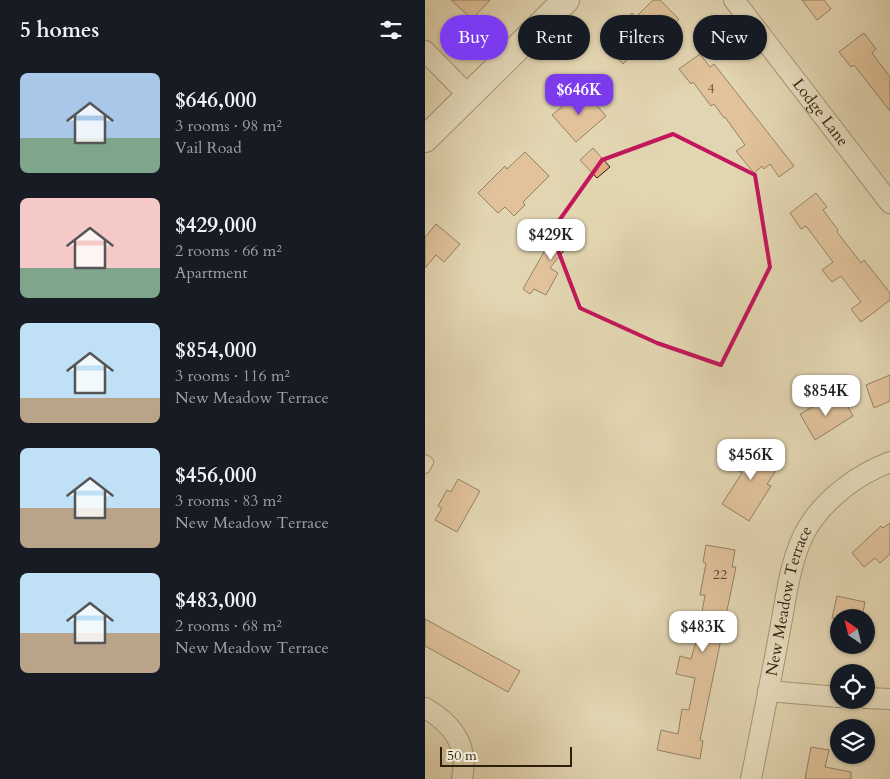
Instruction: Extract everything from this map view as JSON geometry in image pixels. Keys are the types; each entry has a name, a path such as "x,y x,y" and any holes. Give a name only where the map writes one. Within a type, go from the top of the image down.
{"street":[{"path":"425,139 567,0"},
{"name":"Lodge Lane","path":"734,0 890,203"},
{"path":"425,51 469,96"},
{"name":"New Meadow Terrace","path":"751,779 789,581 808,527 822,508 840,491 860,477 890,462"},
{"path":"768,691 830,696"},
{"path":"875,698 890,699"},
{"path":"425,708 443,720 455,733 463,756 462,779"}],"lane":[{"path":"425,460 428,462 425,468"}],"highlighted area":[{"path":"673,134 755,175 770,267 721,365 657,343 580,308 551,232 602,160"}],"building":[{"path":"451,0 490,0 476,15 468,15"},
{"path":"653,0 660,0 675,15 638,15"},
{"path":"802,0 824,0 831,9 817,20"},
{"path":"864,33 876,49 872,53 890,77 890,111 854,65 851,67 839,52"},
{"path":"693,59 705,60 710,67 714,64 794,166 779,177 770,164 764,169 762,166 754,173 736,151 745,145 725,117 714,104 711,106 693,82 691,84 679,69"},
{"path":"619,60 627,60 623,64"},
{"path":"586,93 606,116 576,142 552,115 575,96 578,99"},
{"path":"593,148 610,167 597,178 580,160"},
{"path":"525,152 549,176 523,202 525,205 514,216 505,207 498,213 478,193 505,166 507,169"},
{"path":"816,193 827,207 823,210 838,230 837,232 861,263 864,260 890,293 890,300 861,322 851,309 861,302 841,276 832,282 822,270 833,262 806,226 801,229 790,213"},
{"path":"569,221 581,229 550,268 558,273 546,295 534,289 530,294 523,289 544,252"},
{"path":"436,224 460,244 444,262 436,255 425,268 425,237"},
{"path":"890,375 890,401 874,408 866,385"},
{"path":"842,396 853,416 815,440 800,414 818,404 821,408"},
{"path":"750,440 772,454 767,463 777,469 767,484 771,486 749,521 722,504 742,473 733,467"},
{"path":"458,479 480,491 457,532 435,520 442,508 438,506 447,490 451,492"},
{"path":"890,523 890,554 880,563 875,558 864,567 852,553 881,526 883,528"},
{"path":"706,545 735,550 732,567 736,567 700,740 703,741 700,759 657,750 661,730 678,734 682,709 689,710 695,678 676,674 680,656 691,659 698,635 705,595 700,595 706,563 703,562"},
{"path":"837,596 865,602 864,609 834,609"},
{"path":"425,619 520,671 508,692 425,646"},
{"path":"811,747 829,750 825,767 851,772 851,779 805,779"}]}
